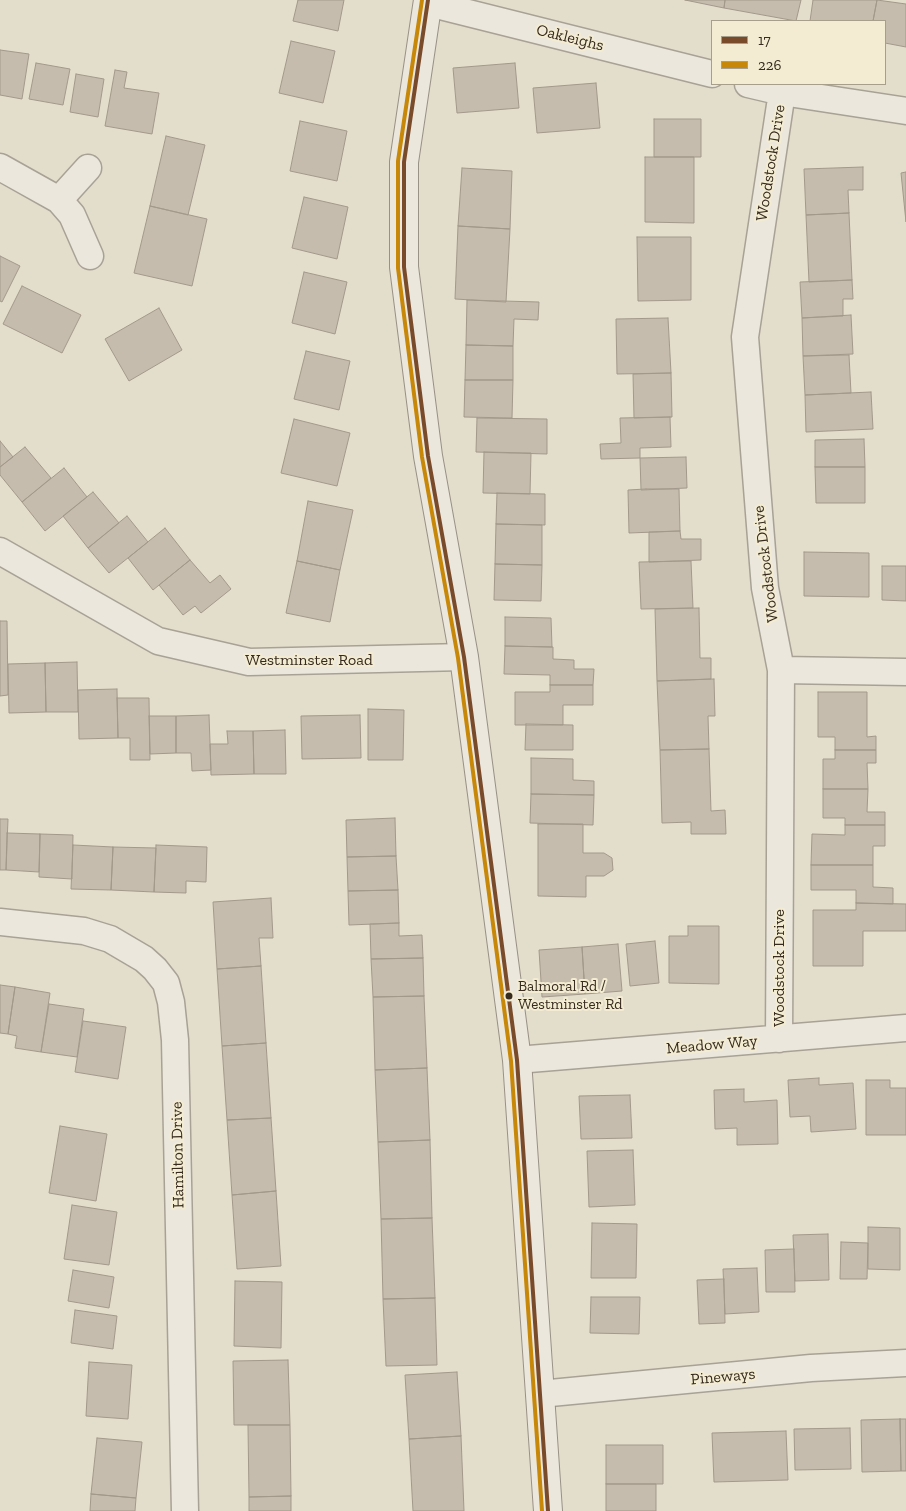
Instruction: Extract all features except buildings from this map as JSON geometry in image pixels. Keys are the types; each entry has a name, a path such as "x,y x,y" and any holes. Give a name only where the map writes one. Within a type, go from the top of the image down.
{"street":[{"name":"Oakleighs","path":"428,1 711,74"},
{"path":"428,1 404,162 404,267 428,456 464,657 517,1060 548,1511"},
{"path":"752,85 782,92 906,111"},
{"name":"Woodstock Drive","path":"779,1039 781,670 765,588 745,337 782,92"},
{"path":"0,167 59,200 72,215 90,256"},
{"path":"59,200 88,168"},
{"name":"Westminster Road","path":"0,551 158,641 249,662 464,657"},
{"path":"781,670 906,672"},
{"name":"Hamilton Drive","path":"0,922 84,931 110,939 144,959 166,983 171,1002 175,1040 185,1511"},
{"name":"Meadow Way","path":"517,1060 906,1028"},
{"name":"Pineways","path":"540,1394 811,1368 906,1363"}],"transit line":[{"name":"226","path":"422,0 398,161 398,268 422,457 458,658 511,1061 542,1511"},
{"name":"17","path":"428,0 404,162 404,267 428,456 464,657 517,1060 548,1511"}],"place":[{"name":"Balmoral Rd / Westminster Rd","path":"509,996"}]}
